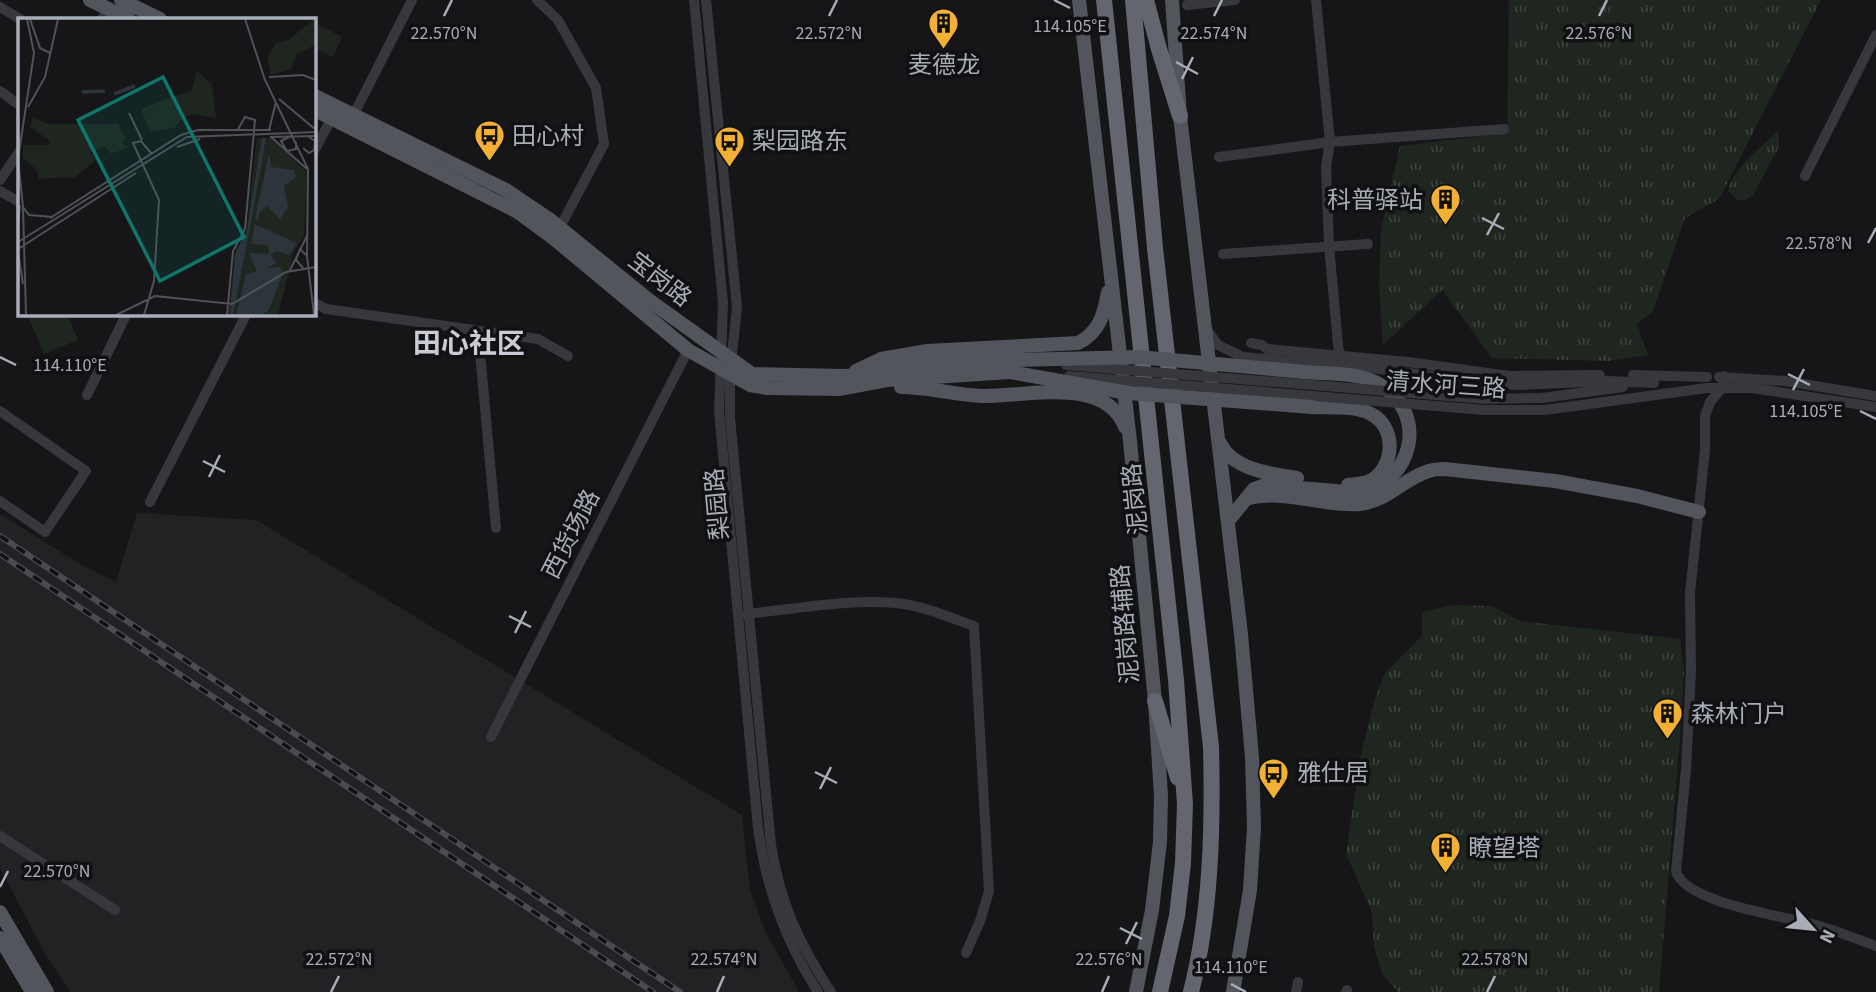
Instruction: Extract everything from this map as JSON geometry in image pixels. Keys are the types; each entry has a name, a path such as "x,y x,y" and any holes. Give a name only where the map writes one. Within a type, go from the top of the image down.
{"highway":[{"path":"1093,0 1108,52"},
{"name":"泥岗路","path":"1104,0 1169,611 1185,804 1183,863 1177,916 1160,991"},
{"name":"泥岗路","path":"1133,0 1155,248 1211,747 1213,812 1210,862 1191,992"},
{"path":"1146,0 1158,49 1180,116"},
{"path":"1155,701 1185,804"}],"main road":[{"path":"90,0 105,14 125,18"},
{"path":"121,0 158,18"},
{"name":"泥岗路辅路","path":"1079,0 1130,442 1155,701 1161,796 1160,842 1152,910 1136,992"},
{"path":"1180,2 1180,116 1246,682 1252,757 1254,827 1250,890 1233,992"},
{"name":"宝岗路","path":"315,97 351,120 506,190 559,228 750,385 767,388 887,380 1011,366"},
{"name":"宝岗路","path":"315,109 335,112"},
{"name":"宝岗路","path":"351,120 517,212 552,237 688,350 725,363"},
{"path":"841,382 894,356 928,351 1078,343 1087,338 1100,323 1111,277"},
{"path":"1011,366 1138,357 1360,377 1387,389 1402,407 1410,437 1404,462 1390,480 1371,491 1345,494 1272,485 1254,489 1227,521"},
{"path":"1011,366 1128,393 1362,411 1385,425 1391,442 1379,473 1371,480 1346,485 1265,473 1232,457 1222,447 1218,438"},
{"path":"841,382 982,396 1054,393 1099,398 1118,412 1130,442"},
{"path":"1246,499 1268,495 1363,504 1390,494 1429,471 1445,469 1555,481 1637,496 1699,512"},
{"path":"0,912 47,992"},
{"path":"0,938 32,992"}],"street":[{"path":"351,120 412,0"},
{"path":"537,0 558,20 596,88 604,144 559,228"},
{"name":"梨园路","path":"694,0 723,303 725,363 747,614 775,872 789,918 831,992"},
{"name":"梨园路","path":"706,0 737,307 725,363 719,411 762,856 780,921 818,992"},
{"path":"1180,2 1236,0"},
{"path":"1317,0 1330,142 1326,166 1329,246 1339,355"},
{"path":"0,3 19,18"},
{"path":"1805,176 1876,35"},
{"path":"0,92 18,104"},
{"path":"315,149 335,112"},
{"path":"1219,157 1330,142 1504,129"},
{"path":"0,180 18,153"},
{"path":"0,191 18,201"},
{"path":"1223,254 1368,244"},
{"path":"315,303 326,309 538,340 568,356"},
{"path":"87,395 126,315"},
{"path":"150,502 246,315"},
{"path":"1205,327 1218,345 1243,357 1372,368 1484,383 1654,383"},
{"path":"478,331 496,528"},
{"path":"1251,343 1267,349 1408,362 1509,376 1707,377"},
{"name":"西货场路","path":"491,737 688,350"},
{"name":"清水河三路","path":"1011,366 1545,410 1723,382 1785,381 1876,396"},
{"name":"清水河三路","path":"1485,405 1707,377 1723,382 1876,407"},
{"path":"1723,382 1710,402 1705,416 1706,450 1690,593 1691,670 1686,770 1676,872 1678,880 1693,891 1758,913 1807,923 1876,946"},
{"path":"0,411 86,471 46,532 0,500"},
{"path":"747,614 872,602 896,603 919,607 974,625 989,891 966,953"},
{"path":"0,836 115,910"}],"shaded area":[{"path":"137,513 256,520 742,815 750,890 765,931 799,992 71,992 46,956 0,868 0,514 80,564 116,582"}],"green space":[{"path":"1509,0 1821,0 1719,199 1685,218 1653,311 1637,324 1648,355 1608,361 1492,358 1442,290 1383,345 1379,288 1381,229 1400,146 1507,133"},
{"path":"315,23 342,37 333,57 315,48"},
{"path":"1779,130 1779,147 1753,195 1745,200 1738,200 1728,191 1731,182 1749,158"},
{"path":"28,315 68,315 78,340 44,354"},
{"path":"1453,605 1492,606 1520,621 1680,639 1684,672 1681,726 1659,992 1398,992 1383,975 1374,947 1372,912 1346,854 1360,759 1375,699 1385,673 1422,636 1422,612"}],"railway":[{"path":"0,536 680,992"},
{"path":"0,554 653,992"}],"place":[{"name":"麦德龙","path":"944,50"},
{"name":"田心村","path":"489,163"},
{"name":"梨园路东","path":"729,168"},
{"name":"科普驿站","path":"1446,227"},
{"name":"森林门户","path":"1668,741"},
{"name":"雅仕居","path":"1274,800"},
{"name":"瞭望塔","path":"1445,875"}],"district":[{"name":"田心社区","path":"469,343"}]}
